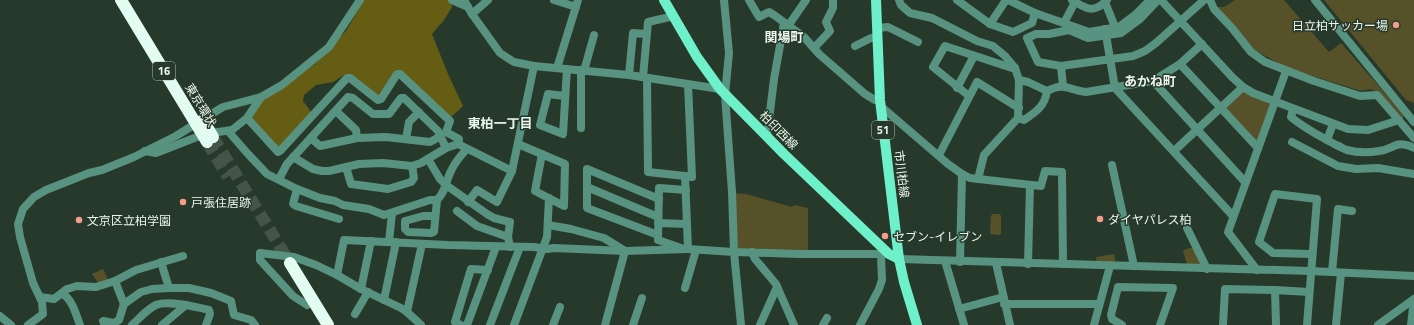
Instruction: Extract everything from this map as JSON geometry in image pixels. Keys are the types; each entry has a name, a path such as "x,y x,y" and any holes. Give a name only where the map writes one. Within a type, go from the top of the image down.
{"highway":[{"name":"東京環状","path":"121,0 208,137"},
{"name":"東京環状","path":"129,0 208,137"},
{"path":"319,325 307,305 287,264 328,325"}],"main road":[{"name":"柏印西線","path":"664,0 697,57 722,92 885,254 899,259"},
{"name":"市川柏線","path":"876,0 880,105 899,259 904,282 917,325"}],"street":[{"path":"208,116 223,107 261,98 282,85 329,47 360,0"},
{"path":"452,0 468,7 500,53 514,62 534,66 629,75 688,84 722,92"},
{"path":"468,7 488,0"},
{"path":"724,0 729,53 722,92 732,192 734,252 741,325"},
{"path":"750,0 759,17 770,12 804,37 819,54 865,94 875,100 884,110 962,174 978,179 1041,186 1045,171 1062,172 1063,264"},
{"path":"767,136 774,79 786,24 806,0"},
{"path":"814,48 830,31 826,22 833,8 833,0"},
{"path":"899,0 901,5 910,13 932,18 977,41 992,46 1005,56 1015,68 1019,80 1018,118 984,155 978,179"},
{"path":"957,0 990,24 1013,32 1032,23 1035,13"},
{"path":"990,24 1007,0 1035,13 1089,32 1123,32 1140,19 1160,0 1232,77 1243,87 1253,93 1348,129 1368,130 1399,120"},
{"path":"1150,0 1135,15 1119,26 1088,38 1069,30 1049,34 1036,34 1027,38 1038,62 1061,66 1133,56 1156,44 1204,0"},
{"path":"1210,0 1214,9 1232,28 1250,52 1265,62 1286,71 1360,96 1377,95 1414,138"},
{"path":"1316,0 1414,122"},
{"path":"1064,23 1073,1 1089,9 1097,8 1106,1 1115,28"},
{"path":"552,3 577,3 557,68"},
{"path":"674,16 648,22 646,34 645,78 648,172 692,177 688,84"},
{"path":"855,46 888,27 918,42"},
{"path":"1105,32 1115,88 1233,216"},
{"path":"629,75 633,33 646,34"},
{"path":"581,128 583,70 594,36"},
{"path":"1018,118 1024,120 1039,110 1044,103 1047,91 1055,87 1063,86 1076,91 1086,92 1153,81 1180,64 1202,44"},
{"path":"969,96 957,88 933,66 945,46 1015,68"},
{"path":"957,88 974,56"},
{"path":"1180,64 1258,148"},
{"path":"468,202 477,190 496,202 512,171 534,66"},
{"path":"1061,66 1063,86"},
{"path":"565,96 548,94 540,125 563,134 567,69"},
{"path":"1257,270 1228,232 1286,71"},
{"path":"247,118 278,152 347,78 350,78 378,100 381,99 397,74 400,74 450,121 446,132 459,139 458,144"},
{"path":"1019,80 1028,82 1047,91"},
{"path":"1153,81 1245,182"},
{"path":"938,155 977,82 1019,108"},
{"path":"1174,151 1243,87"},
{"path":"279,179 287,164 293,157 350,97 374,114 389,114 402,97 438,131 446,148"},
{"path":"145,151 156,153 232,130 247,118 261,98"},
{"path":"1293,109 1291,117 1307,129 1346,150 1363,153 1380,151 1399,144 1407,144 1414,148"},
{"path":"336,111 356,130 357,138"},
{"path":"406,139 409,122 419,112"},
{"path":"1327,140 1333,124"},
{"path":"28,325 43,314 40,297 33,283 20,237 18,224 22,209 34,196 46,190 84,175 102,170 176,136 192,126"},
{"path":"228,131 267,174 297,189 320,198 369,209 384,215 430,200 437,200"},
{"path":"311,138 320,146 357,138 386,137 430,142 441,136"},
{"path":"1292,142 1338,166 1356,169 1378,168 1414,174"},
{"path":"293,157 313,169 322,171 329,171 359,164 383,163 412,166 421,163 446,148 458,144 512,171"},
{"path":"518,144 542,154 565,164 564,206 535,191 542,154"},
{"path":"435,216 437,200 445,190 450,174 458,158 467,149"},
{"path":"428,159 440,179 468,202 494,218 510,222 508,237 510,247"},
{"path":"346,167 351,184 388,189 411,182 414,178 412,166"},
{"path":"1112,166 1134,266"},
{"path":"658,235 587,208 587,169 659,199"},
{"path":"960,262 962,174"},
{"path":"685,176 689,249 685,288"},
{"path":"1028,264 1030,185"},
{"path":"587,187 658,220 687,224"},
{"path":"686,190 659,188 658,240 689,249"},
{"path":"297,189 293,204 339,219"},
{"path":"1307,325 1310,271 1312,254 1317,199 1276,194 1259,242 1273,253 1312,254"},
{"path":"514,325 547,237 549,198"},
{"path":"1332,272 1338,209 1352,211"},
{"path":"457,211 477,226 508,237"},
{"path":"384,300 393,242 392,213"},
{"path":"548,225 571,229 604,238 625,251"},
{"path":"1188,228 1207,269"},
{"path":"337,275 344,240 543,249 656,251 689,249 734,252 885,254 882,280 879,289 860,325"},
{"path":"355,314 364,291 371,241"},
{"path":"407,312 422,244"},
{"path":"467,325 496,247"},
{"path":"490,325 520,247"},
{"path":"607,324 625,251"},
{"path":"752,252 755,259 777,287 791,323"},
{"path":"307,305 293,296 260,260 260,253 294,257 316,265 407,312 421,325"},
{"path":"40,297 54,299 67,289 77,286 96,287 115,281 136,270 183,256"},
{"path":"899,259 1028,264 1310,271 1414,276"},
{"path":"945,261 964,325"},
{"path":"161,262 170,288"},
{"path":"996,263 1009,325"},
{"path":"1094,325 1110,266"},
{"path":"461,325 455,322 471,269 488,270"},
{"path":"1336,325 1341,273"},
{"path":"115,281 124,304"},
{"path":"760,325 777,287"},
{"path":"1122,325 1112,319 1111,315 1118,287 1173,288 1160,325"},
{"path":"94,325 116,322 119,320 124,304 141,292 152,289 189,288 211,293 231,301 234,315 251,320 255,325"},
{"path":"1223,325 1225,289 1309,292"},
{"path":"1275,290 1276,325"},
{"path":"62,294 66,295 70,302 78,324"},
{"path":"633,325 642,298"},
{"path":"1378,325 1414,299"},
{"path":"1411,325 1414,299"},
{"path":"959,309 1003,300 1099,304"},
{"path":"132,325 138,318 156,304 178,304 209,310 210,314 206,325"},
{"path":"162,325 186,305"},
{"path":"554,325 560,307"},
{"path":"0,316 11,325"}],"shaded area":[{"path":"364,0 451,0 452,7 444,20 432,34 463,106 451,117 400,71 395,70 378,96 346,74 333,82 316,85 304,95 303,101 312,113 278,148 251,119 262,100 315,64 346,31"},
{"path":"1235,0 1284,0 1329,52 1341,43 1405,116 1400,119 1378,92 1370,89 1361,91 1287,68 1253,49 1217,7 1224,7"},
{"path":"1324,0 1414,0 1414,103 1406,100"},
{"path":"1243,91 1270,103 1271,105 1258,142 1255,142 1225,109 1225,107"},
{"path":"735,193 746,194 792,207 794,205 808,208 808,253 737,250"},
{"path":"992,214 1000,214 1001,216 1001,234 999,235 990,234"},
{"path":"1194,247 1203,265 1187,265 1183,250"},
{"path":"1114,254 1116,264 1097,264 1096,257"},
{"path":"103,269 109,281 99,284 92,274"}],"tunnel":[{"path":"213,137 290,263"},
{"path":"207,142 228,177"}],"place":[{"name":"日立柏サッカー場","path":"1396,25"},
{"name":"戸張住居跡","path":"183,202"},
{"name":"ダイヤパレス柏","path":"1100,219"},
{"name":"文京区立柏学園","path":"79,220"},
{"name":"セブン-イレブン","path":"885,236"}],"district":[{"name":"関場町","path":"784,37"},
{"name":"あかね町","path":"1150,81"},
{"name":"東柏一丁目","path":"500,123"}]}
